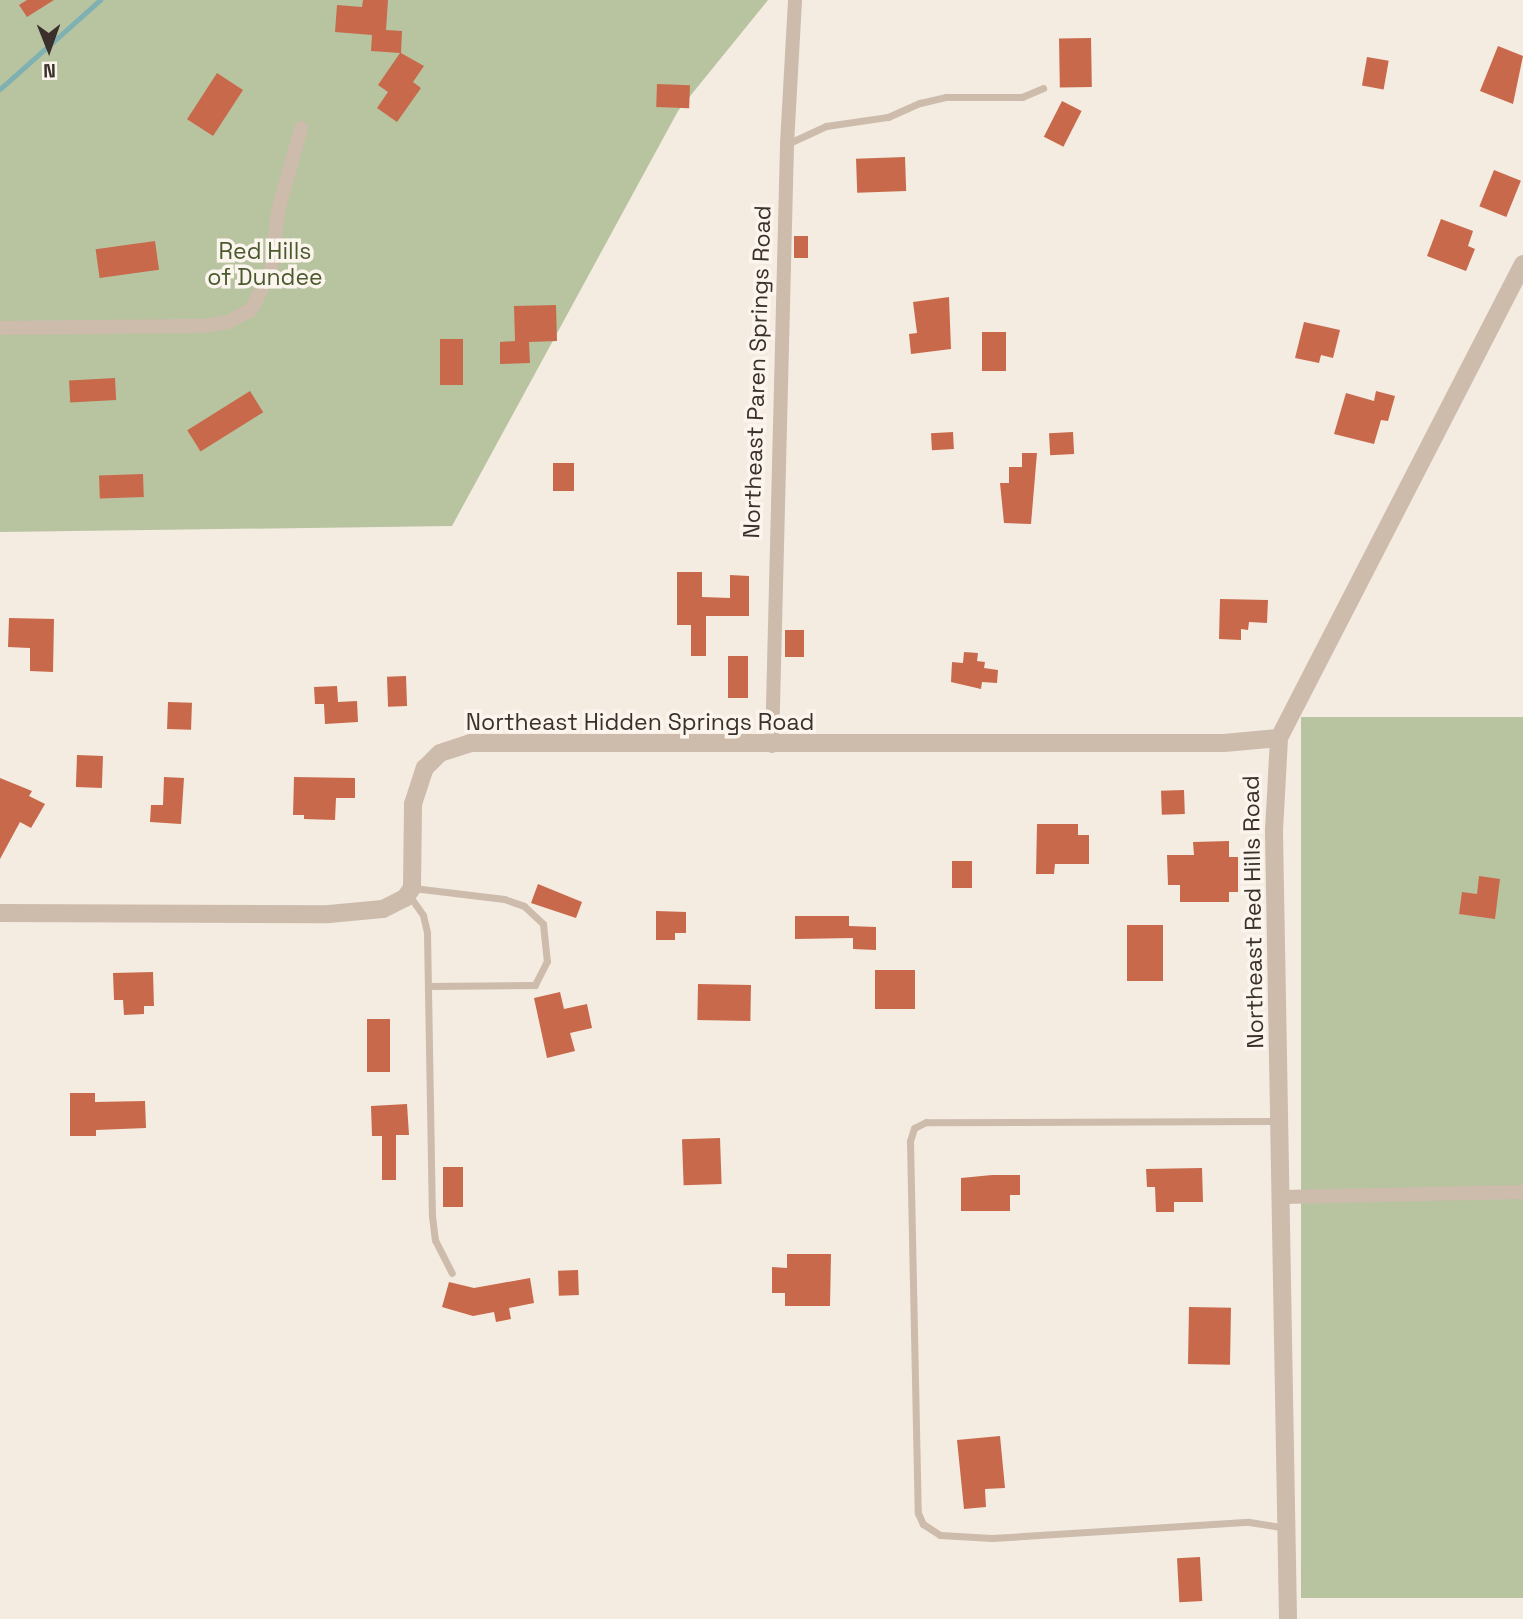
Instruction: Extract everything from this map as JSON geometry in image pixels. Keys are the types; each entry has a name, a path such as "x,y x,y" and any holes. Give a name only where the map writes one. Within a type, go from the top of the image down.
{"street":[{"name":"Northeast Paren Springs Road","path":"772,746 787,144 795,0"},
{"path":"0,328 168,328 237,319 258,302 271,270 278,211 300,128"},
{"name":"Northeast Red Hills Road","path":"1288,1619 1283,1197 1274,831 1279,738 1523,264"},
{"name":"Northeast Hidden Springs Road","path":"410,891 415,791 431,760 452,747 487,742 772,746 1224,743 1279,738"},
{"path":"0,914 350,913 383,909 410,891"},
{"path":"1283,1197 1523,1192"}],"lane":[{"path":"787,144 826,126 888,117 920,103 947,97 1022,97 1043,88"},
{"path":"410,891 504,898 524,906 543,923 547,961 536,985 428,986"},
{"path":"410,891 423,915 428,986 432,1216 435,1240 452,1273"},
{"path":"1281,1121 926,1122 914,1128 910,1141 918,1513 923,1524 940,1535 992,1538 1249,1522 1287,1528"}],"green space":[{"name":"Red Hills of Dundee","path":"0,0 768,0 678,111 452,526 0,532"},
{"path":"1301,717 1523,717 1523,1598 1301,1598"}],"building":[{"path":"27,0 54,0 27,17 19,5"},
{"path":"363,0 388,0 386,30 402,31 401,53 424,66 413,82 421,88 397,122 377,108 388,92 378,85 400,53 371,51 372,35 335,32 337,5 362,7"},
{"path":"1091,38 1092,87 1060,88 1059,39"},
{"path":"1498,46 1523,56 1513,104 1480,91"},
{"path":"1367,57 1389,61 1384,89 1362,86"},
{"path":"217,73 243,90 213,136 187,119"},
{"path":"657,84 690,85 689,108 656,107"},
{"path":"1062,101 1082,111 1063,147 1044,137"},
{"path":"905,157 906,191 857,193 856,159"},
{"path":"1494,170 1521,181 1506,217 1479,206"},
{"path":"1441,219 1473,231 1468,246 1475,249 1466,271 1427,256"},
{"path":"794,236 808,236 808,258 794,258"},
{"path":"155,241 159,270 100,278 96,249"},
{"path":"949,297 951,349 911,354 909,334 917,333 913,302"},
{"path":"556,305 557,341 529,342 530,363 500,364 500,342 515,341 514,306"},
{"path":"1304,322 1340,330 1333,358 1321,355 1319,363 1295,358"},
{"path":"982,332 1006,332 1006,371 982,371"},
{"path":"440,339 463,339 463,385 440,385"},
{"path":"115,378 116,400 70,402 69,380"},
{"path":"250,391 263,412 200,451 187,430"},
{"path":"1376,391 1395,396 1388,421 1381,420 1374,444 1334,434 1346,393 1374,401"},
{"path":"953,432 954,449 932,450 931,433"},
{"path":"1073,432 1074,454 1050,455 1049,433"},
{"path":"1022,453 1037,453 1031,524 1004,523 1000,483 1009,483 1009,467 1022,467"},
{"path":"553,463 574,463 574,491 553,491"},
{"path":"143,474 144,497 100,499 99,476"},
{"path":"677,572 702,572 702,597 730,598 730,575 749,576 749,616 706,616 706,656 691,656 691,625 677,625"},
{"path":"1220,599 1268,600 1267,623 1249,622 1248,630 1241,629 1241,640 1219,639"},
{"path":"9,618 54,619 53,672 30,671 30,648 8,647"},
{"path":"785,630 804,630 804,657 785,657"},
{"path":"964,652 978,653 977,661 985,662 984,668 998,670 997,683 982,682 981,689 951,682 952,662 963,663"},
{"path":"728,656 748,656 748,698 728,698"},
{"path":"406,676 407,706 388,707 387,677"},
{"path":"337,686 338,702 357,701 358,722 325,724 324,704 315,704 314,687"},
{"path":"168,702 192,703 191,730 167,729"},
{"path":"77,755 103,756 102,788 76,787"},
{"path":"164,777 184,778 181,824 150,822 151,805 163,805"},
{"path":"294,777 355,778 355,798 336,798 335,820 304,819 304,815 293,815"},
{"path":"0,778 32,791 29,796 45,804 31,828 20,822 0,859"},
{"path":"1184,790 1185,814 1162,815 1161,791"},
{"path":"1037,824 1078,824 1078,835 1089,835 1089,864 1055,864 1054,874 1036,874"},
{"path":"1229,841 1229,857 1238,857 1238,892 1229,892 1229,902 1180,902 1180,885 1168,885 1167,855 1194,855 1193,842"},
{"path":"952,861 972,861 972,888 952,888"},
{"path":"1479,876 1500,879 1495,919 1459,914 1462,892 1477,894"},
{"path":"538,884 582,902 576,918 531,903"},
{"path":"656,911 686,912 686,933 675,933 675,940 656,940"},
{"path":"795,916 849,916 849,926 876,927 876,950 853,949 853,938 795,939"},
{"path":"1127,925 1163,925 1163,981 1127,981"},
{"path":"875,970 915,970 915,1009 875,1009"},
{"path":"153,972 154,1006 144,1006 144,1014 124,1015 123,1000 114,1000 113,973"},
{"path":"698,984 751,985 750,1021 697,1020"},
{"path":"560,992 564,1009 587,1004 592,1028 570,1033 575,1051 547,1058 534,998"},
{"path":"367,1019 390,1019 390,1072 367,1072"},
{"path":"70,1093 95,1093 95,1102 145,1101 146,1128 96,1130 96,1136 70,1136"},
{"path":"407,1104 409,1135 396,1135 396,1180 382,1180 382,1136 372,1136 371,1106"},
{"path":"720,1138 722,1184 684,1185 682,1139"},
{"path":"443,1167 463,1167 463,1207 443,1207"},
{"path":"1202,1168 1203,1202 1174,1202 1174,1212 1156,1212 1155,1187 1147,1187 1146,1169"},
{"path":"1020,1175 1020,1195 1010,1195 1010,1211 961,1211 961,1178"},
{"path":"787,1254 831,1254 830,1306 785,1306 785,1293 772,1293 772,1267 787,1268"},
{"path":"578,1270 579,1295 559,1296 558,1271"},
{"path":"530,1278 534,1303 509,1308 511,1319 496,1322 494,1312 473,1316 442,1307 449,1282 474,1288"},
{"path":"1189,1307 1231,1308 1230,1365 1188,1364"},
{"path":"1000,1436 1005,1488 985,1489 986,1507 964,1509 957,1440"},
{"path":"1200,1557 1202,1601 1179,1602 1177,1558"}],"waterway":[{"path":"0,89 100,0"}]}
